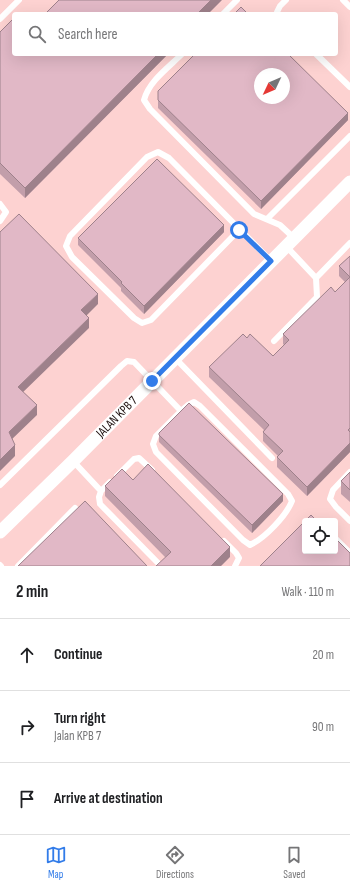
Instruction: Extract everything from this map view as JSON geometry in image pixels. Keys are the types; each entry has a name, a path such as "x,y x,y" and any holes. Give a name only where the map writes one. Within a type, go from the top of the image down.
{"street":[{"name":"JALAN KPB 7","path":"0,532 73,461 350,182"}],"lane":[{"path":"0,19 19,0"},
{"path":"225,12 237,0"},
{"path":"277,12 286,0"},
{"path":"343,0 350,7"},
{"path":"180,56 155,81 146,92 144,100 150,109 254,214 280,224 290,242 316,278 317,296 274,341"},
{"path":"318,56 350,87"},
{"path":"267,219 350,136"},
{"path":"239,230 151,320 142,323 134,318 72,257 66,246 70,236 147,157 158,152 169,158 271,261"},
{"path":"0,204 6,212 0,221"},
{"path":"316,278 350,243"},
{"path":"175,358 272,458"},
{"path":"0,485 127,361 134,362 181,411"},
{"path":"194,402 200,406 288,494 292,501 288,510 258,541 250,545 243,540 156,452 153,444 156,436 181,411 194,402"},
{"path":"155,473 139,458 134,459 102,491 99,497 100,504 161,566"},
{"path":"73,461 102,491"},
{"path":"350,472 333,490 330,499 350,521"},
{"path":"18,566 75,508"},
{"path":"220,537 239,558 235,566"},
{"path":"338,541 350,553"}],"shaded area":[{"path":"0,0 350,0 350,566 0,566"}],"building":[{"path":"59,0 211,0 199,12 47,12"},
{"path":"241,7 246,12 236,12"},
{"path":"12,20 12,56 156,56 25,188 0,163 0,32"},
{"path":"193,56 290,56 348,113 261,201 158,100 158,91"},
{"path":"157,159 224,225 144,306 78,238"},
{"path":"19,214 98,294 81,310 89,318 18,387 37,405 9,432 15,445 0,460 0,232"},
{"path":"350,256 350,277 339,266"},
{"path":"350,277 350,428 348,430 350,432 350,443 307,487 277,457 283,451 263,432 269,425 209,367 243,334 247,338 250,334 273,356 289,340 283,334 331,287 335,292"},
{"path":"189,403 283,494 252,525 159,435 159,433"},
{"path":"148,464 230,547 211,566 156,566 171,552 105,486 122,469 133,480"},
{"path":"350,472 350,490 341,481"},
{"path":"85,501 147,566 18,566"},
{"path":"302,524 302,554 338,554 338,541 350,553 350,566 260,566"}],"route":[{"path":"152,381 271,261 239,230"}]}
